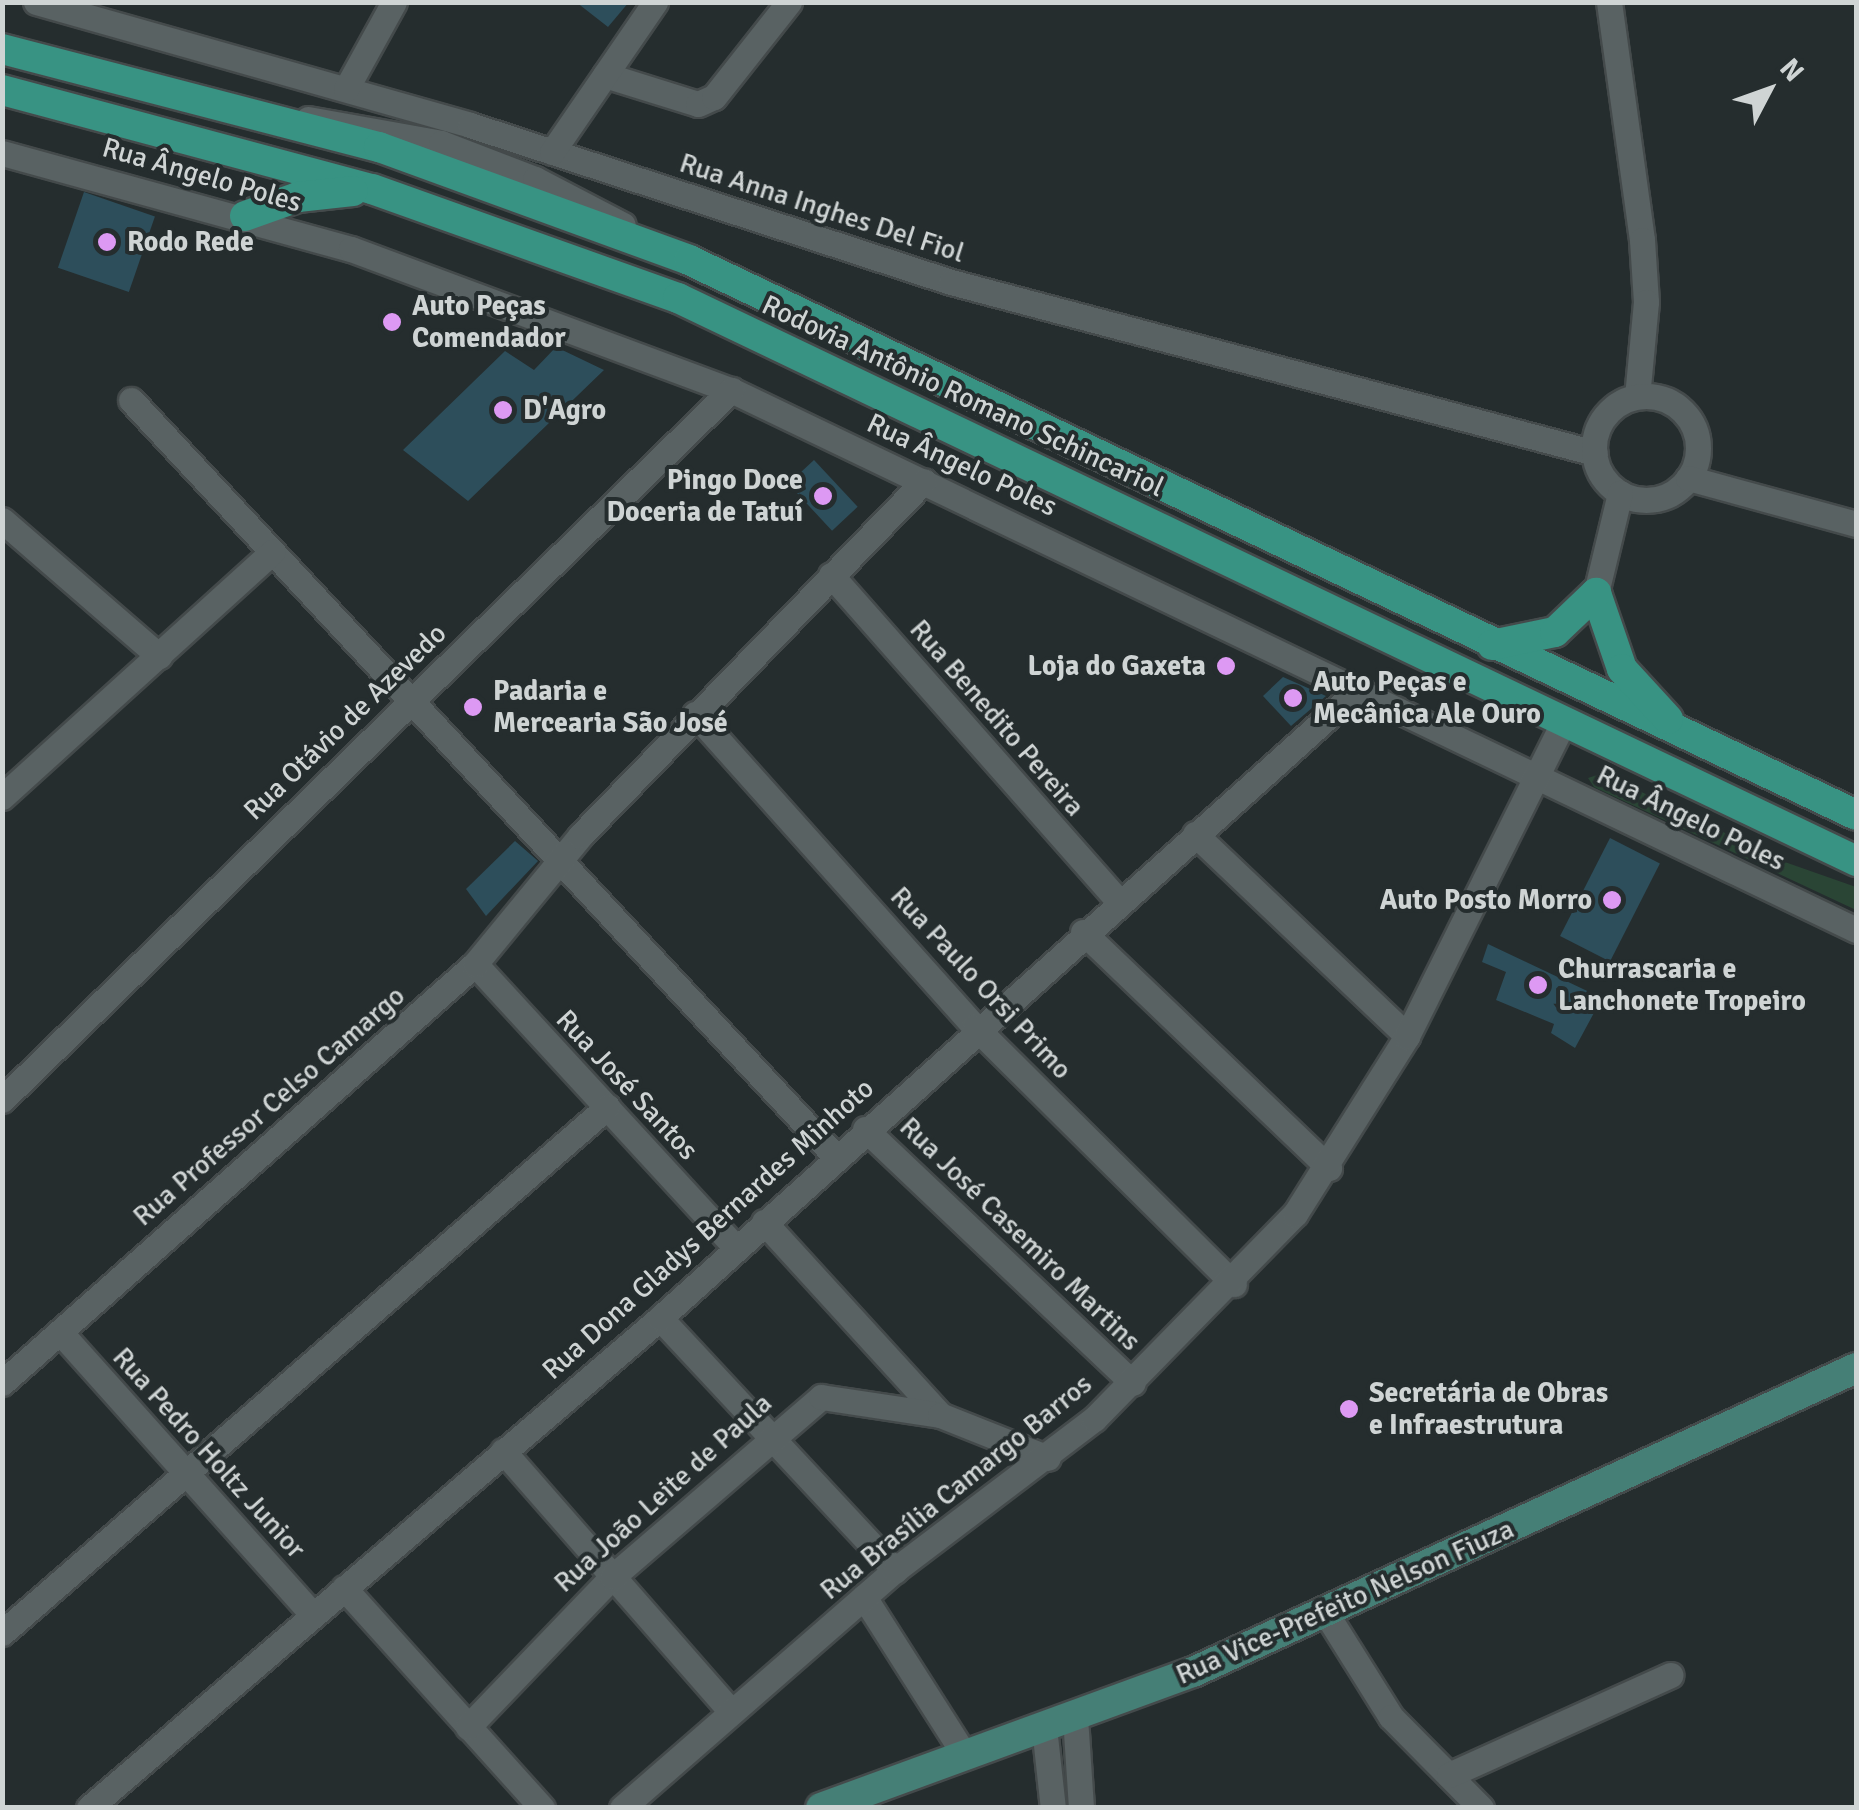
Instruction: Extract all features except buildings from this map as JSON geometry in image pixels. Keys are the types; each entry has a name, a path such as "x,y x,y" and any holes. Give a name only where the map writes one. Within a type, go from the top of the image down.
{"highway":[{"name":"Rodovia Antônio Romano Schincariol","path":"2,49 270,116 470,177 689,260 1492,646 1856,815"},
{"name":"Rodovia Antônio Romano Schincariol","path":"2,90 372,189 538,244 763,336 1856,861"},
{"path":"245,216 298,197 372,189"},
{"path":"1492,646 1555,632 1596,593 1622,668 1684,735"}],"main road":[{"name":"Rua Vice-Prefeito Nelson Fiuza","path":"822,1808 1075,1716 1327,1615 1856,1368"}],"street":[{"name":"Rua Anna Inghes Del Fiol","path":"36,2 552,152 951,282 1595,453"},
{"path":"346,89 394,2"},
{"path":"552,152 655,2"},
{"path":"605,75 698,104 714,97 788,2"},
{"path":"1610,2 1642,240 1646,302 1637,397"},
{"name":"Rua Ângelo Poles","path":"2,153 245,216 495,297 731,390 1360,688 1856,930"},
{"name":"Rua Otávio de Azevedo","path":"2,1100 731,390"},
{"path":"1596,593 1620,493 1595,453 1606,415 1637,397 1666,400 1691,423 1698,455 1688,478 1653,500 1620,493"},
{"path":"131,400 835,1156"},
{"path":"1688,478 1856,524"},
{"name":"Rua Professor Celso Camargo","path":"2,1383 474,964 560,860 695,714 924,481"},
{"path":"2,520 159,656"},
{"path":"2,797 272,552"},
{"name":"Rua Benedito Pereira","path":"832,575 1118,900"},
{"name":"Rua Dona Gladys Bernardes Minhoto","path":"89,1808 660,1318 975,1027 1360,688"},
{"name":"Rua Paulo Orsi Primo","path":"695,714 975,1027 1234,1284"},
{"name":"Rua Brasília Camargo Barros","path":"622,1808 895,1570 1048,1458 1133,1383 1234,1284 1329,1168 1407,1036 1564,721"},
{"path":"1195,834 1407,1036"},
{"path":"1084,932 1329,1168"},
{"name":"Rua José Santos","path":"474,964 735,1247"},
{"path":"2,1633 607,1107"},
{"name":"Rua José Casemiro Martins","path":"865,1128 1133,1383"},
{"name":"Rua João Leite de Paula","path":"764,1222 940,1415"},
{"path":"660,1318 895,1570"},
{"name":"Rua Pedro Holtz Junior","path":"60,1332 187,1469 313,1615"},
{"name":"Rua João Leite de Paula","path":"468,1727 612,1577 803,1406 842,1394 940,1415 1048,1458"},
{"path":"503,1451 730,1710"},
{"path":"344,1588 542,1808"},
{"path":"864,1596 964,1754"},
{"path":"1327,1615 1374,1695 1482,1808"},
{"path":"1449,1775 1670,1676"},
{"path":"1075,1716 1081,1808"},
{"path":"1044,1727 1052,1808"}],"green space":[{"path":"1603,773 1782,861 1856,887 1856,910 1594,787 1588,778"}],"place":[{"name":"Rodo Rede","path":"107,242"},
{"name":"Auto Peças Comendador","path":"392,322"},
{"name":"D'Agro","path":"503,410"},
{"name":"Pingo Doce Doceria de Tatuí","path":"823,496"},
{"name":"Loja do Gaxeta","path":"1226,666"},
{"name":"Auto Peças e Mecânica Ale Ouro","path":"1293,698"},
{"name":"Padaria e Mercearia São José","path":"473,707"},
{"name":"Auto Posto Morro","path":"1612,900"},
{"name":"Churrascaria e Lanchonete Tropeiro","path":"1538,985"},
{"name":"Secretária de Obras e Infraestrutura","path":"1349,1409"}]}
